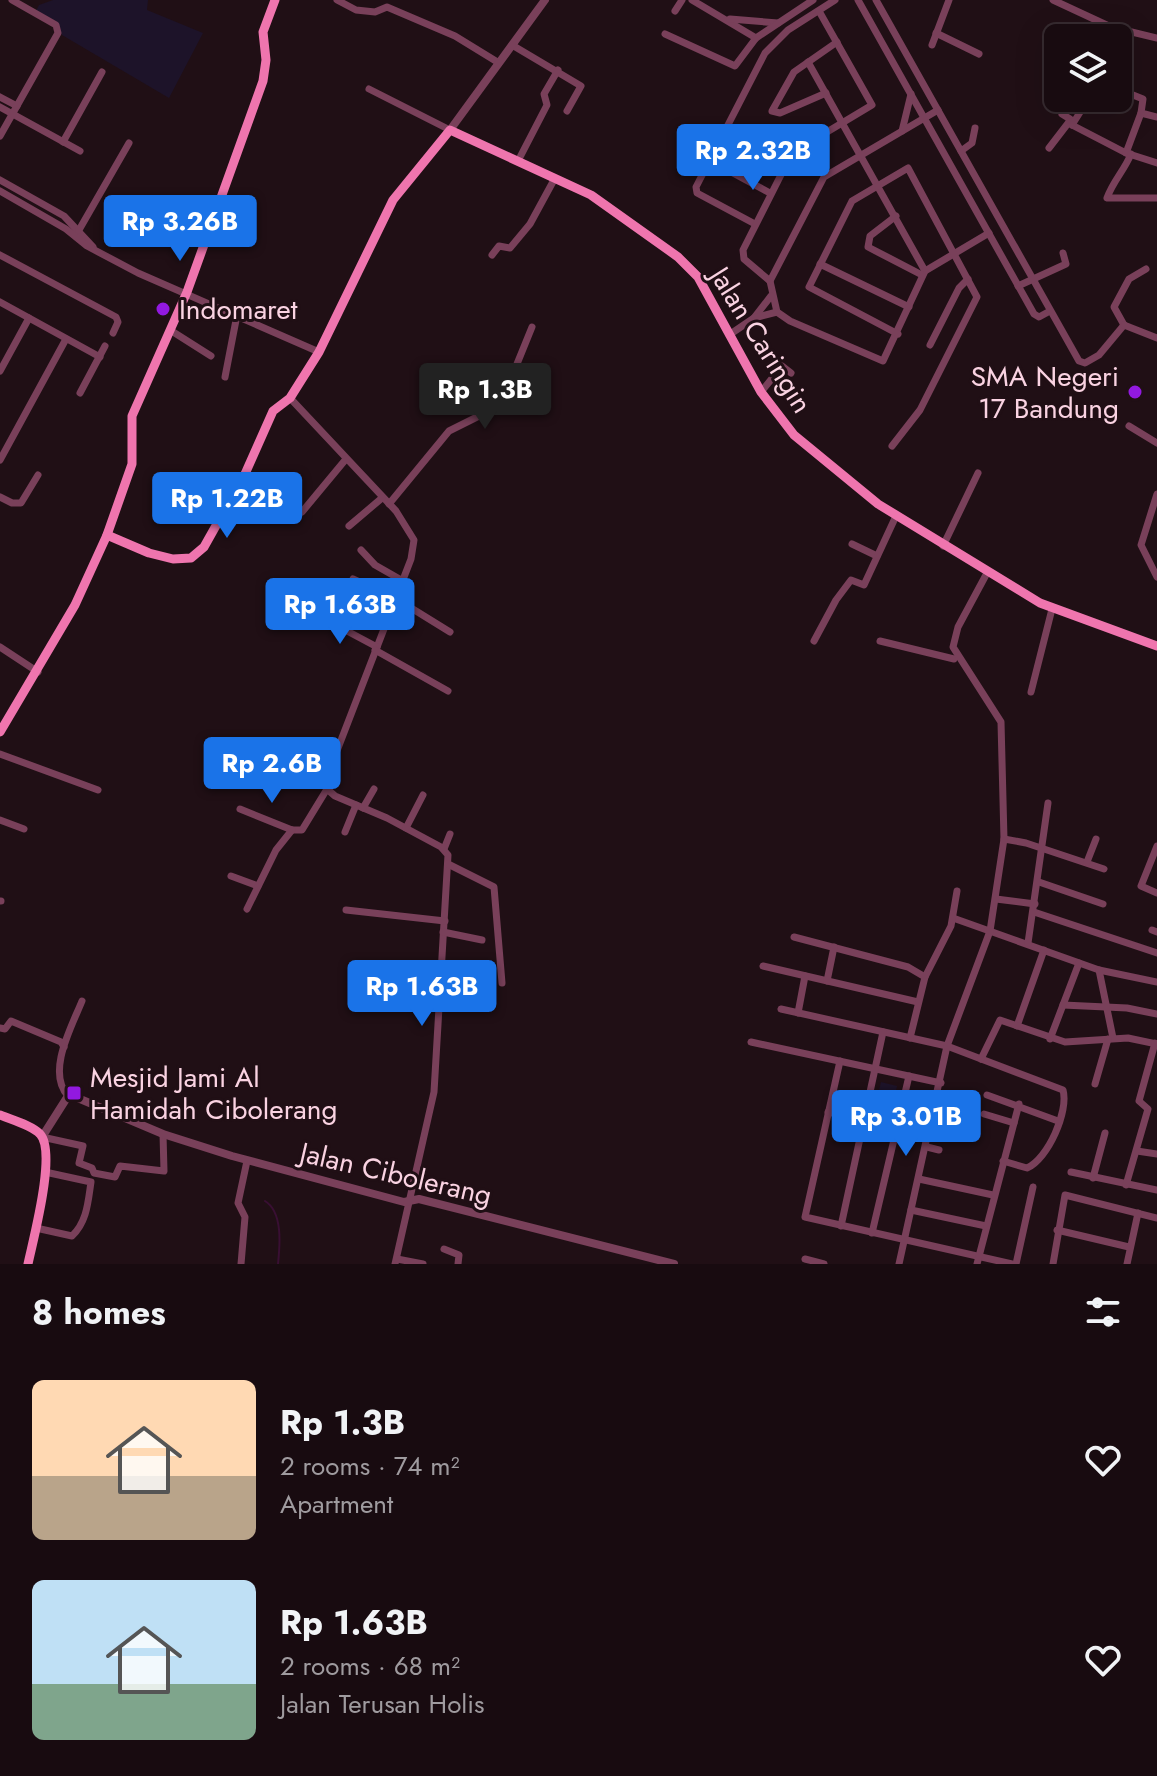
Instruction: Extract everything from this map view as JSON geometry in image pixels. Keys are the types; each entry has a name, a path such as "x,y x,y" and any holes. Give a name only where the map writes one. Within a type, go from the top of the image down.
{"main road":[{"path":"0,732 38,672 81,593 107,535 132,464 132,416 187,292 263,81 266,60 263,32 275,0"},
{"path":"107,535 163,557 183,559 198,553 245,474 273,411 290,398 319,352 393,200 450,130"},
{"name":"Jalan Caringin","path":"450,130 594,197 693,271 761,392 812,453 896,516 1052,609 1157,646"},
{"path":"0,1115 42,1137 45,1172 28,1264"}],"street":[{"path":"0,136 57,37 58,29 12,0"},
{"path":"337,0 356,10 375,12 387,7 455,36 499,63"},
{"path":"369,89 450,130 545,0"},
{"path":"675,11 682,0"},
{"path":"692,0 728,18 756,38"},
{"path":"665,34 732,66 740,64 756,38 813,0"},
{"path":"755,224 696,192 709,160 765,53 788,30 835,0"},
{"path":"858,0 1035,316 1050,311"},
{"path":"876,0 1082,363 1099,355 1124,325"},
{"path":"932,45 949,0"},
{"path":"1053,0 1105,24"},
{"path":"1079,11 1082,0"},
{"path":"770,281 743,256 755,224 794,150 872,105 819,11"},
{"path":"728,18 780,23"},
{"path":"1132,32 1157,38"},
{"path":"936,33 979,54"},
{"path":"826,93 773,113 772,108 786,82 837,42"},
{"path":"512,45 581,86 567,111"},
{"path":"808,62 879,184 924,273"},
{"path":"518,161 547,105 544,94 558,70"},
{"path":"63,142 102,72"},
{"path":"902,131 911,93"},
{"path":"1132,95 1143,99 1141,113 1124,172 1113,180 1107,198 1157,198"},
{"path":"0,97 80,151"},
{"path":"0,107 15,110"},
{"path":"938,110 825,174 770,281 777,312 800,326 881,362 898,334 924,273 954,251 989,233"},
{"path":"1049,148 1079,112"},
{"path":"1141,113 1157,117"},
{"path":"1062,114 1070,119 1071,124 1129,153 1157,163"},
{"path":"961,151 972,143 975,128"},
{"path":"724,130 788,161"},
{"path":"78,233 129,143"},
{"path":"709,160 770,193"},
{"path":"892,446 920,410 976,300 954,251 911,170 906,168 851,202 809,290 898,334"},
{"path":"492,255 499,246 510,248 525,231 555,178"},
{"path":"0,180 64,216 94,249 141,274 319,352"},
{"path":"0,191 78,233"},
{"path":"896,216 870,236 868,247 924,273"},
{"path":"1018,286 1066,264 1063,253"},
{"path":"0,255 116,317 118,322 113,333"},
{"path":"820,264 909,307"},
{"path":"1146,269 1129,279 1114,307 1124,325 1157,338"},
{"path":"930,345 959,288 968,279"},
{"path":"729,335 754,318 771,296"},
{"path":"0,302 100,357"},
{"path":"754,318 777,312"},
{"path":"225,377 230,367 237,315"},
{"path":"0,371 29,318"},
{"path":"389,504 436,443 455,426 474,419 504,396 532,327"},
{"path":"170,330 211,356"},
{"path":"0,460 66,339"},
{"path":"80,393 105,346"},
{"path":"761,392 782,366 791,373"},
{"path":"240,809 292,830 307,827 327,789 328,774 403,581 414,540 408,525 290,398"},
{"path":"1129,426 1157,443"},
{"path":"302,512 346,459"},
{"path":"943,546 978,473"},
{"path":"0,497 12,503 21,503 38,475"},
{"path":"1157,494 1141,545 1157,577"},
{"path":"349,526 382,498"},
{"path":"814,641 837,597 851,580 864,585 896,516"},
{"path":"852,544 877,556"},
{"path":"361,550 375,565 403,581"},
{"path":"899,1264 947,1046 990,931 1004,839 1002,727 996,712 953,650 958,627 987,573"},
{"path":"353,579 395,598 450,632"},
{"path":"1031,692 1052,609"},
{"path":"319,616 448,691"},
{"path":"880,641 954,659"},
{"path":"0,647 38,672"},
{"path":"0,754 98,790"},
{"path":"327,789 444,849"},
{"path":"345,832 374,789"},
{"path":"406,828 423,795"},
{"path":"1028,943 1048,803"},
{"path":"0,820 24,829"},
{"path":"247,909 276,850 292,830"},
{"path":"423,1264 396,1262 434,1092 448,864 444,849 450,834"},
{"path":"1004,839 1104,869"},
{"path":"1087,862 1096,839"},
{"path":"1157,846 1141,886 1157,893"},
{"path":"448,864 494,887 502,983"},
{"path":"231,876 258,886"},
{"path":"1039,882 1103,904"},
{"path":"910,1038 925,977 953,918 957,891"},
{"path":"996,899 1035,908 1157,953"},
{"path":"346,910 445,921"},
{"path":"953,918 1099,970 1157,982"},
{"path":"443,932 482,940"},
{"path":"794,937 908,967 925,977"},
{"path":"827,981 834,947"},
{"path":"1017,1026 1044,950"},
{"path":"1050,1039 1079,963"},
{"path":"763,966 918,1002"},
{"path":"1095,1084 1111,1039 1099,970"},
{"path":"798,1013 805,976"},
{"path":"36,1228 65,1236 75,1234 85,1217 94,1173 92,1168 79,1163 84,1147 42,1137 68,1096 60,1082 64,1047 82,1001"},
{"path":"1063,1005 1157,1014"},
{"path":"781,1009 947,1046 1063,1090 1065,1097 1050,1145 1030,1167 1003,1161"},
{"path":"981,1059 999,1020 1050,1039 1080,1043 1111,1039 1156,1044 1139,1101 1148,1108 1146,1118 1126,1185"},
{"path":"0,1028 5,1029 11,1021 61,1042 64,1047"},
{"path":"841,1226 883,1032"},
{"path":"751,1042 941,1083"},
{"path":"840,1061 805,1214 808,1218 904,1239 978,1260 1014,1264 1033,1187"},
{"path":"872,1233 909,1076"},
{"path":"987,1095 1019,1104 1058,1121"},
{"name":"Jalan Cibolerang","path":"68,1096 163,1134 247,1161 404,1202 411,1200 670,1264"},
{"path":"978,1260 1019,1104"},
{"path":"828,1112 897,1127"},
{"path":"984,1114 1014,1123"},
{"path":"1146,1118 1157,1120"},
{"path":"1093,1178 1105,1133"},
{"path":"94,1173 115,1177 120,1166 164,1171 163,1134"},
{"path":"927,1147 939,1150"},
{"path":"1137,1151 1157,1154"},
{"path":"241,1264 245,1215 238,1203 247,1161"},
{"path":"45,1172 91,1182"},
{"path":"1071,1172 1157,1190"},
{"path":"919,1179 993,1195"},
{"path":"1053,1264 1065,1195 1157,1218"},
{"path":"911,1210 986,1226"},
{"path":"1127,1264 1138,1213"},
{"path":"1057,1230 1129,1247"},
{"path":"444,1249 459,1255 458,1264"},
{"path":"805,1259 824,1264"}],"shaded area":[{"path":"53,0 148,0 147,10 203,33 169,98 62,35 56,22 36,11 39,5"},
{"path":"881,1082 897,1086 891,1115 874,1111"}],"waterway":[{"path":"265,1201 278,1221 278,1264"}],"place":[{"name":"Indomaret","path":"163,309"},
{"name":"SMA Negeri 17 Bandung","path":"1135,392"},
{"name":"Mesjid Jami Al Hamidah Cibolerang","path":"74,1093"}]}
